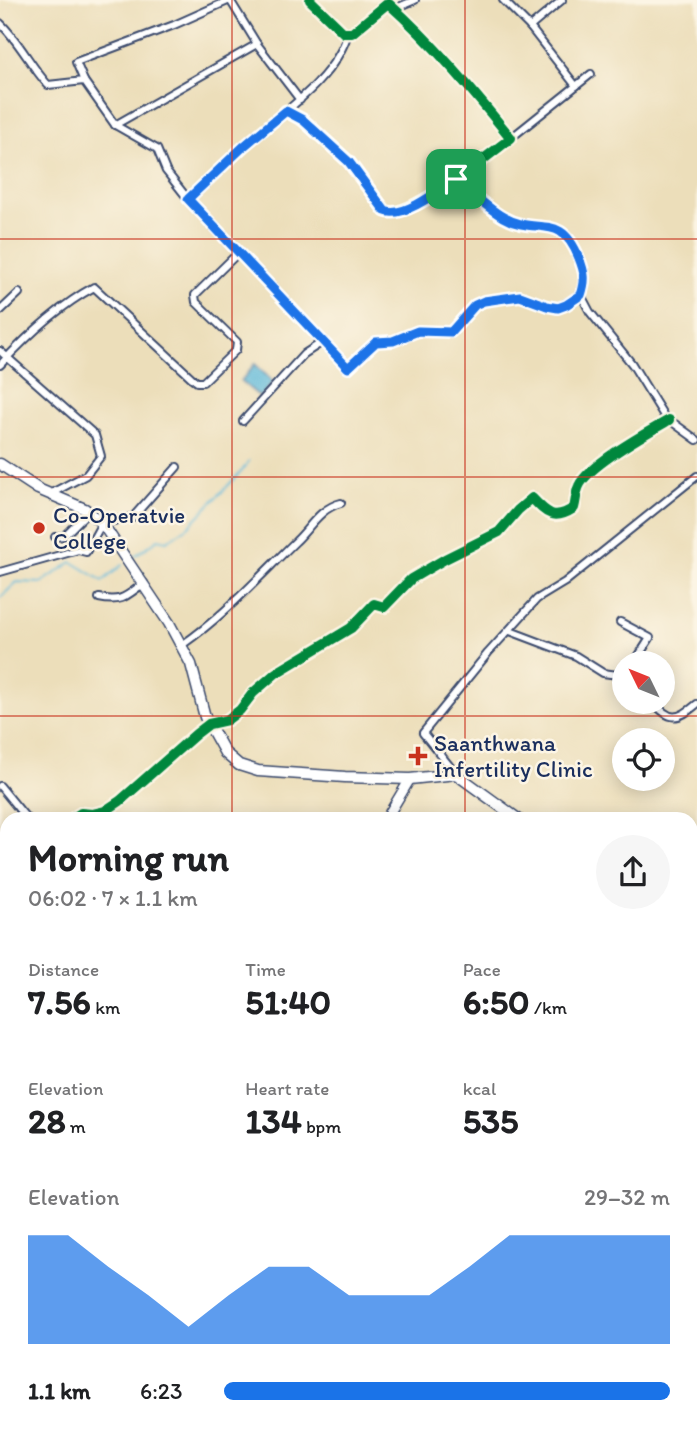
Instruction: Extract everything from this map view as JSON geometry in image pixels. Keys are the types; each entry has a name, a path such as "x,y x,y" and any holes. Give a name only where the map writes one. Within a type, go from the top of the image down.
{"main road":[{"path":"0,464 30,484 89,511 103,523 182,645 191,664 209,724 232,760 247,769 345,778 410,779 456,774 508,812"},
{"path":"390,812 410,779"}],"street":[{"path":"300,100 257,44 230,0 174,25 76,62 84,81 115,125 157,149 166,171 188,199 348,368 376,342 393,341 418,331 451,332 475,305 484,301 520,296 558,308 581,295 586,277 573,244 561,230 516,223 503,218 456,179"},
{"path":"310,0 344,33 352,33 387,3 421,33 511,138"},
{"path":"394,9 415,0"},
{"path":"503,0 530,27 576,86"},
{"path":"530,27 562,0"},
{"path":"0,23 16,40 32,67 48,85 84,81"},
{"path":"188,199 243,147 300,100 338,55 348,33"},
{"path":"115,125 257,44"},
{"path":"286,111 303,120 349,162 389,213 404,211 456,179 592,74"},
{"path":"0,365 50,318 94,287 192,378 203,382 238,345 195,302 195,295 239,252"},
{"path":"0,311 19,293"},
{"path":"581,295 590,312 632,364 651,398 669,420 697,440"},
{"path":"243,421 304,354 321,343 320,338"},
{"path":"0,351 95,435 101,456 86,475 50,494"},
{"path":"102,812 120,801 209,724 227,720 240,710 253,693 276,673 351,628 374,604 384,607 411,579 499,532 532,498 551,514 563,515 574,508 580,484 601,463 669,420"},
{"path":"0,572 78,550 86,552 103,523 133,517 177,467"},
{"path":"456,774 423,733 488,653 537,599 565,582 697,477"},
{"path":"182,645 202,631 252,584 315,519 335,504 341,503"},
{"path":"55,537 66,534 89,511"},
{"path":"99,598 120,600 144,583"},
{"path":"620,622 650,638 642,651"},
{"path":"510,631 576,656 603,673 612,674"},
{"path":"664,714 679,717 697,704"},
{"path":"0,786 21,812"}],"water":[{"path":"255,364 273,382 260,397 241,381"}],"waterway":[{"path":"135,556 158,539 167,541 188,527 249,461"},
{"path":"0,598 17,582 41,583 72,562 103,581 122,565"}],"cycle path":[{"path":"286,111 303,120 349,162 385,211 396,212 430,197 511,138 437,51 388,3 352,33 344,33 310,0"},
{"path":"101,812 120,801 209,724 227,720 240,710 253,693 276,673 351,628 374,604 384,607 411,579 499,532 532,498 551,514 561,514 574,508 579,486 594,469 669,420"}],"place":[{"name":"Co-Operatvie College","path":"39,528"},
{"name":"Saanthwana Infertility Clinic","path":"418,756"}],"route":[{"path":"286,111 303,120 349,162 389,213 404,211 456,179 503,218 516,223 561,230 573,244 586,277 581,295 558,308 520,296 480,302 451,332 418,331 393,341 376,342 348,368 188,199 286,111"}]}
